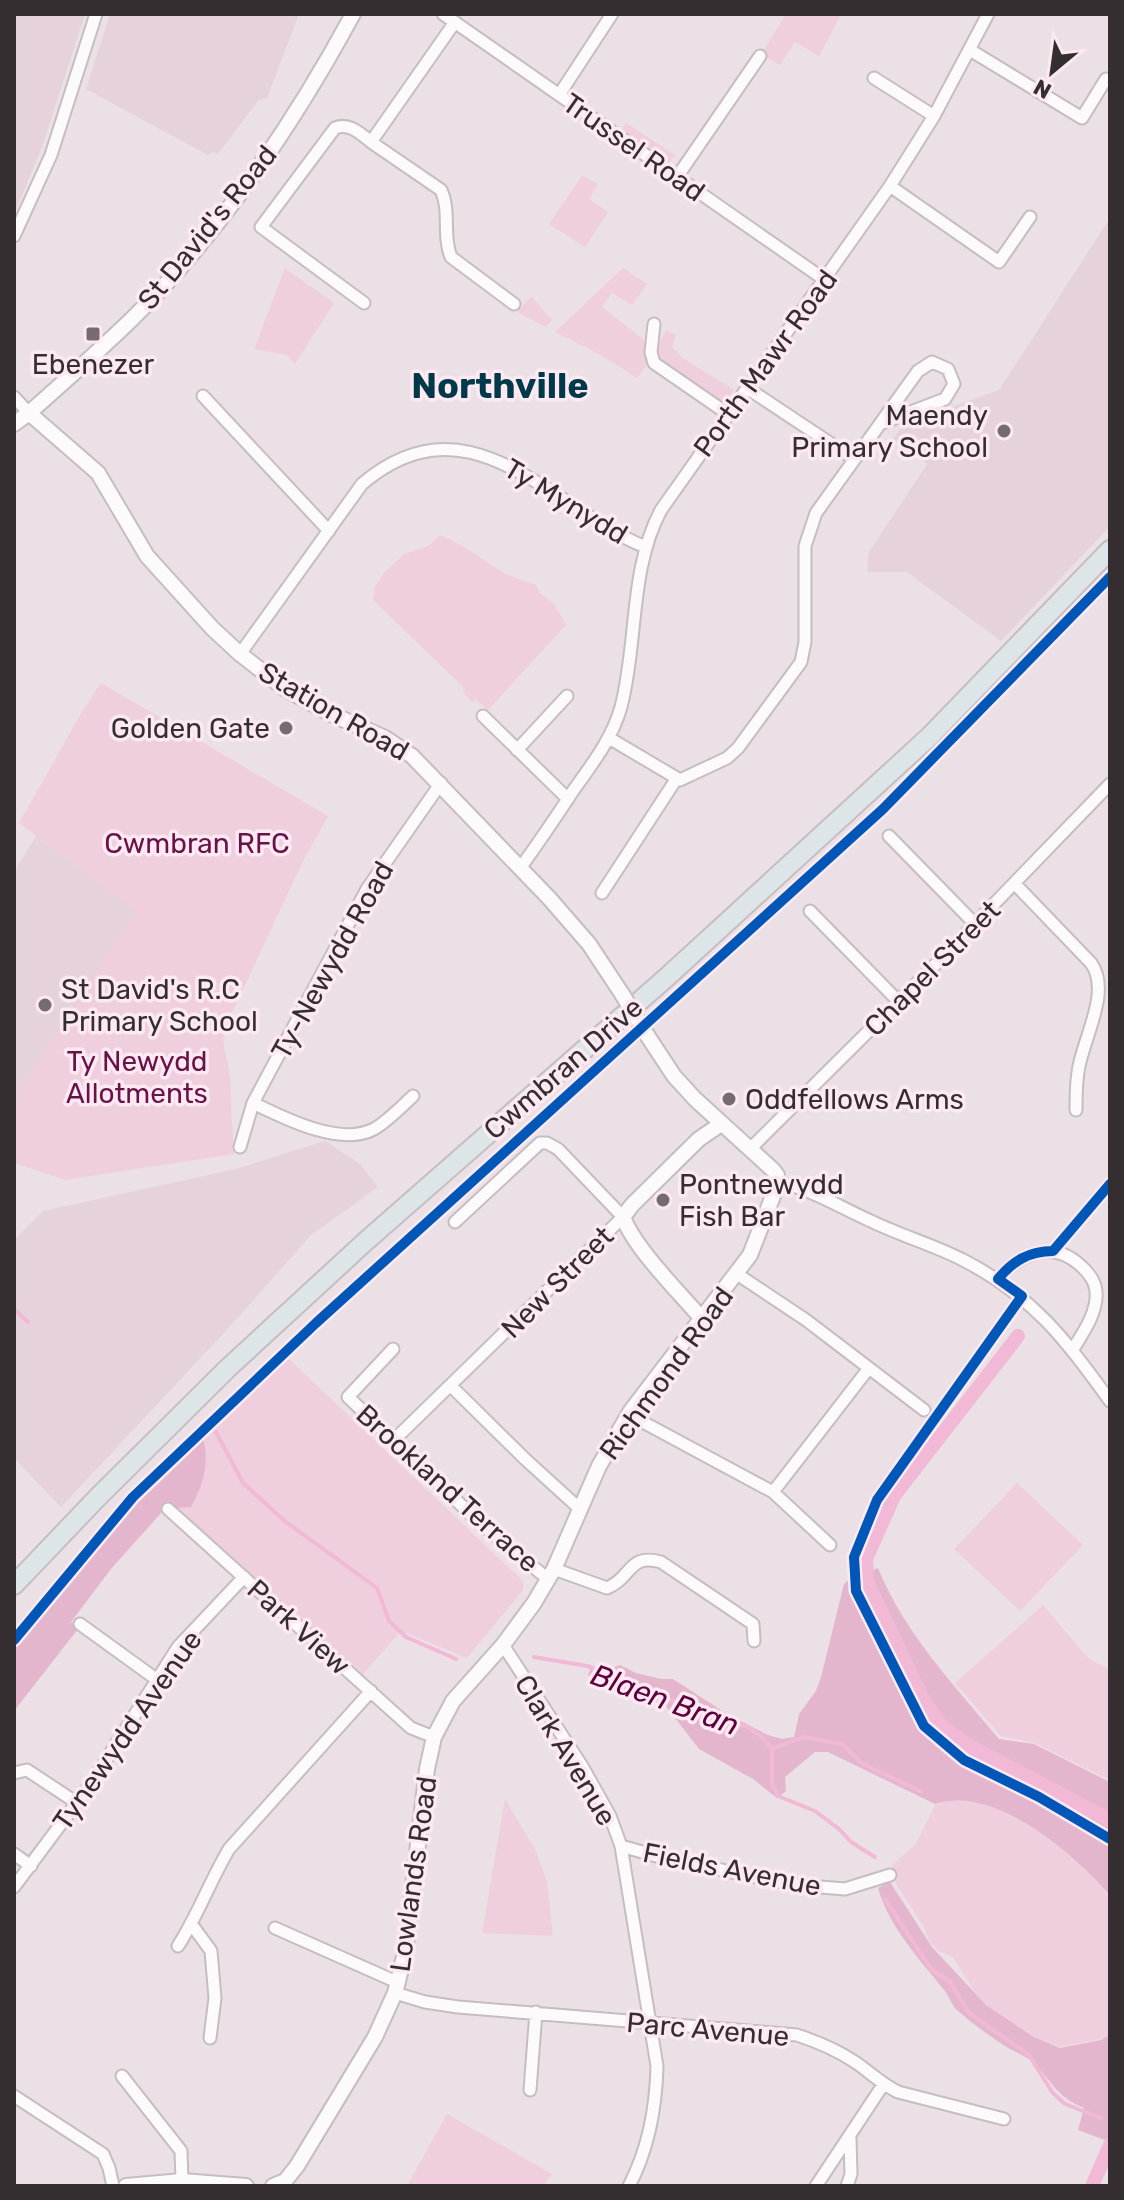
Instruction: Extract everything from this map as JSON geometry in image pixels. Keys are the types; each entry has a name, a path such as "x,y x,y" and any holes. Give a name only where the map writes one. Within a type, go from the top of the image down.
{"main road":[{"name":"Cwmbran Drive","path":"14,1585 228,1368 366,1241 667,977 930,736 1110,550"}],"street":[{"path":"14,236 51,155 96,14"},
{"name":"St David's Road","path":"14,424 134,317 211,229 285,128 353,14"},
{"name":"Trussel Road","path":"443,14 825,280"},
{"path":"559,95 612,14"},
{"name":"Porth Mawr Road","path":"521,867 609,738 621,705 646,547 661,510 890,186 934,116 988,14"},
{"path":"371,142 455,22"},
{"path":"970,50 1082,118 1106,79"},
{"path":"677,177 760,56"},
{"path":"874,78 934,116"},
{"path":"364,303 261,227 335,128 346,126 441,190 445,200 451,257 514,304"},
{"path":"890,186 999,262 1030,217"},
{"path":"654,324 651,352 654,363 728,414"},
{"path":"609,738 677,778 689,777 727,758 738,748 801,662 805,642 805,546 809,530 827,496 921,367 932,362 948,369 954,384 945,399 882,423"},
{"path":"747,388 854,459"},
{"path":"203,396 329,531"},
{"name":"Station Road","path":"14,397 98,473 147,556 182,597 240,654 300,698 400,746 441,783 589,944 674,1076 721,1124 773,1170 778,1182"},
{"name":"Ty Mynydd","path":"240,654 362,484 386,465 418,452 452,450 502,462 616,533 646,547"},
{"path":"517,750 567,696"},
{"path":"483,716 568,799"},
{"path":"602,893 677,778"},
{"name":"Ty-Newydd Road","path":"240,1147 253,1103 367,889 441,783"},
{"name":"Chapel Street","path":"751,1148 899,1002 1110,784"},
{"path":"889,836 975,924"},
{"path":"1015,884 1091,963 1105,987 1078,1071 1076,1110"},
{"path":"810,911 899,1002"},
{"path":"253,1103 305,1126 354,1134 375,1128 413,1096"},
{"name":"New Street","path":"394,1440 699,1139 721,1124"},
{"path":"455,1222 535,1146 547,1143 558,1149 623,1217 651,1258 702,1319"},
{"path":"778,1182 820,1196 870,1221 960,1258 998,1279 1043,1315 1073,1349 1110,1401"},
{"name":"Richmond Road","path":"503,1645 551,1574 599,1466 630,1412 750,1255 778,1182"},
{"path":"998,1279 1014,1262 1034,1253 1053,1251 1068,1256 1085,1270 1102,1291 1073,1349"},
{"path":"737,1274 924,1410"},
{"name":"Brookland Terrace","path":"393,1349 348,1397 481,1524 551,1574 607,1588 616,1585 638,1561 648,1558 661,1562 753,1624 754,1641"},
{"path":"773,1492 869,1368"},
{"path":"451,1386 580,1509"},
{"path":"630,1412 667,1436 773,1492 830,1545"},
{"name":"Park View","path":"168,1509 411,1728 434,1737"},
{"name":"Tynewydd Avenue","path":"14,1887 77,1803 178,1647 244,1577"},
{"path":"80,1624 156,1679"},
{"name":"Lowlands Road","path":"273,2186 285,2181 297,2166 375,2037 397,1988 405,1953 427,1769 434,1737 453,1701 503,1645"},
{"name":"Clark Avenue","path":"503,1645 601,1798 621,1846 657,2066 656,2101 649,2135 629,2186"},
{"path":"178,1946 192,1925 213,1875 229,1849 371,1691"},
{"path":"14,1773 27,1770 77,1803"},
{"name":"Fields Avenue","path":"621,1846 667,1859 796,1885 845,1889 890,1875"},
{"path":"14,1854 31,1866"},
{"path":"192,1925 211,1951 215,1998 210,2038"},
{"name":"Parc Avenue","path":"275,1928 425,2002 797,2035 824,2044 898,2092 1004,2119"},
{"path":"530,2090 536,2012"},
{"path":"122,2076 181,2151 182,2181"},
{"path":"816,2186 883,2085"},
{"path":"14,2096 103,2154 113,2186"},
{"path":"847,2186 851,2174 850,2137"},
{"path":"126,2186 182,2181 246,2186"}],"shaded area":[{"path":"14,14 85,14 43,144 14,215"},
{"path":"110,14 299,14 267,98 258,101 218,154 213,152 208,155 86,89"},
{"name":"Maendy Primary School","path":"1110,218 1110,526 1001,641 907,572 867,572 869,552 927,464 893,439 904,424 999,390"},
{"name":"St David's R.C Primary School","path":"36,836 137,911 14,1099 14,872"},
{"path":"325,1141 360,1164 378,1187 311,1235 61,1507 14,1458 14,1240 43,1211 236,1169"},
{"path":"203,1439 206,1456 204,1473 191,1507 177,1508 170,1503 111,1569 71,1622 78,1629 14,1711 14,1648 141,1499"},
{"path":"878,1568 916,1637 999,1739 1034,1744 1110,1782 1110,1895 1054,1843 1007,1813 958,1800 935,1804 828,1752 815,1752 785,1777 786,1791 777,1798 753,1779 699,1749 665,1705 610,1690 588,1675 591,1667 605,1670 620,1665 636,1673 673,1679 727,1714 768,1735 782,1739 794,1737 799,1714 816,1691 821,1677 844,1584 852,1577"},
{"path":"890,1882 932,1947 986,2005 1034,2037 1060,2048 1101,2040 1110,2034 1110,2142 1078,2130 1084,2108 1059,2092 1030,2060 995,2040 956,2009 890,1916 878,1888"}],"green space":[{"path":"786,14 835,14 840,17 819,56 795,42 780,65 761,54"},
{"path":"626,123 675,155 669,163 621,130"},
{"path":"582,176 598,184 589,199 608,212 585,247 549,224"},
{"path":"285,268 334,303 295,364 287,355 254,349"},
{"path":"623,268 647,284 632,305 612,293 602,307 643,339 649,361 637,378 555,332"},
{"path":"531,296 552,320 546,327 517,312"},
{"path":"666,330 676,335 672,347 683,358 734,390 724,404 658,361 655,353"},
{"path":"440,535 463,546 505,574 536,585 540,593 555,605 566,625 488,710 465,695 462,686 373,600 375,586 385,572 403,555 430,545"},
{"path":"101,683 328,816 303,861 225,1028 234,1154 65,1180 14,1163 14,1099 136,911 19,823"},
{"path":"288,1358 523,1581 523,1590 467,1658 401,1631 363,1674 171,1502 157,1482"},
{"path":"1017,1483 1083,1545 1020,1611 954,1549"},
{"path":"1043,1605 1089,1659 1110,1669 1110,1780 1035,1743 1001,1736 955,1683"},
{"path":"505,1799 536,1851 547,1882 553,1936 482,1933"},
{"path":"950,1800 987,1805 1038,1831 1084,1869 1110,1896 1110,2033 1101,2039 1060,2047 1035,2037 986,2005 953,1957 938,1951 929,1941 924,1927 896,1884 892,1865 915,1845 935,1805"},
{"path":"447,2114 552,2174 543,2186 407,2186"}],"waterway":[{"name":"Blaen Bran","path":"14,1309 28,1322"},
{"path":"1018,1336 894,1496 866,1559 867,1582 924,1701 941,1725 966,1744 1110,1820"},
{"name":"Blaen Bran","path":"216,1432 243,1483 286,1522 377,1588 389,1621 406,1637 456,1659"},
{"name":"Blaen Bran","path":"534,1657 587,1666 623,1679 658,1698 667,1698 689,1709 702,1720 746,1726 772,1749 772,1784 778,1796 815,1811 851,1842 875,1857"},
{"path":"772,1749 803,1737 842,1744 861,1763 922,1792"},
{"name":"Blaen Bran","path":"885,1899 931,1969 950,1982 969,2013 1029,2055 1052,2092 1065,2104 1101,2118"},
{"path":"1092,2186 1110,2145"}],"cycle path":[{"path":"14,1640 133,1497 316,1323 883,809 1110,577"},
{"path":"1110,1184 1053,1251 1022,1258 998,1279 1022,1296 877,1500 854,1557 856,1591 924,1726 964,1760 1039,1797 1110,1839"}],"place":[{"name":"Ebenezer","path":"93,334"},
{"name":"Maendy Primary School","path":"1004,431"},
{"name":"Golden Gate","path":"286,728"},
{"name":"St David's R.C Primary School","path":"45,1005"},
{"name":"Oddfellows Arms","path":"729,1099"},
{"name":"Pontnewydd Fish Bar","path":"663,1200"}],"district":[{"name":"Northville","path":"500,385"}],"park label":[{"name":"Cwmbran RFC","path":"197,843"},
{"name":"Ty Newydd Allotments","path":"137,1077"}]}
